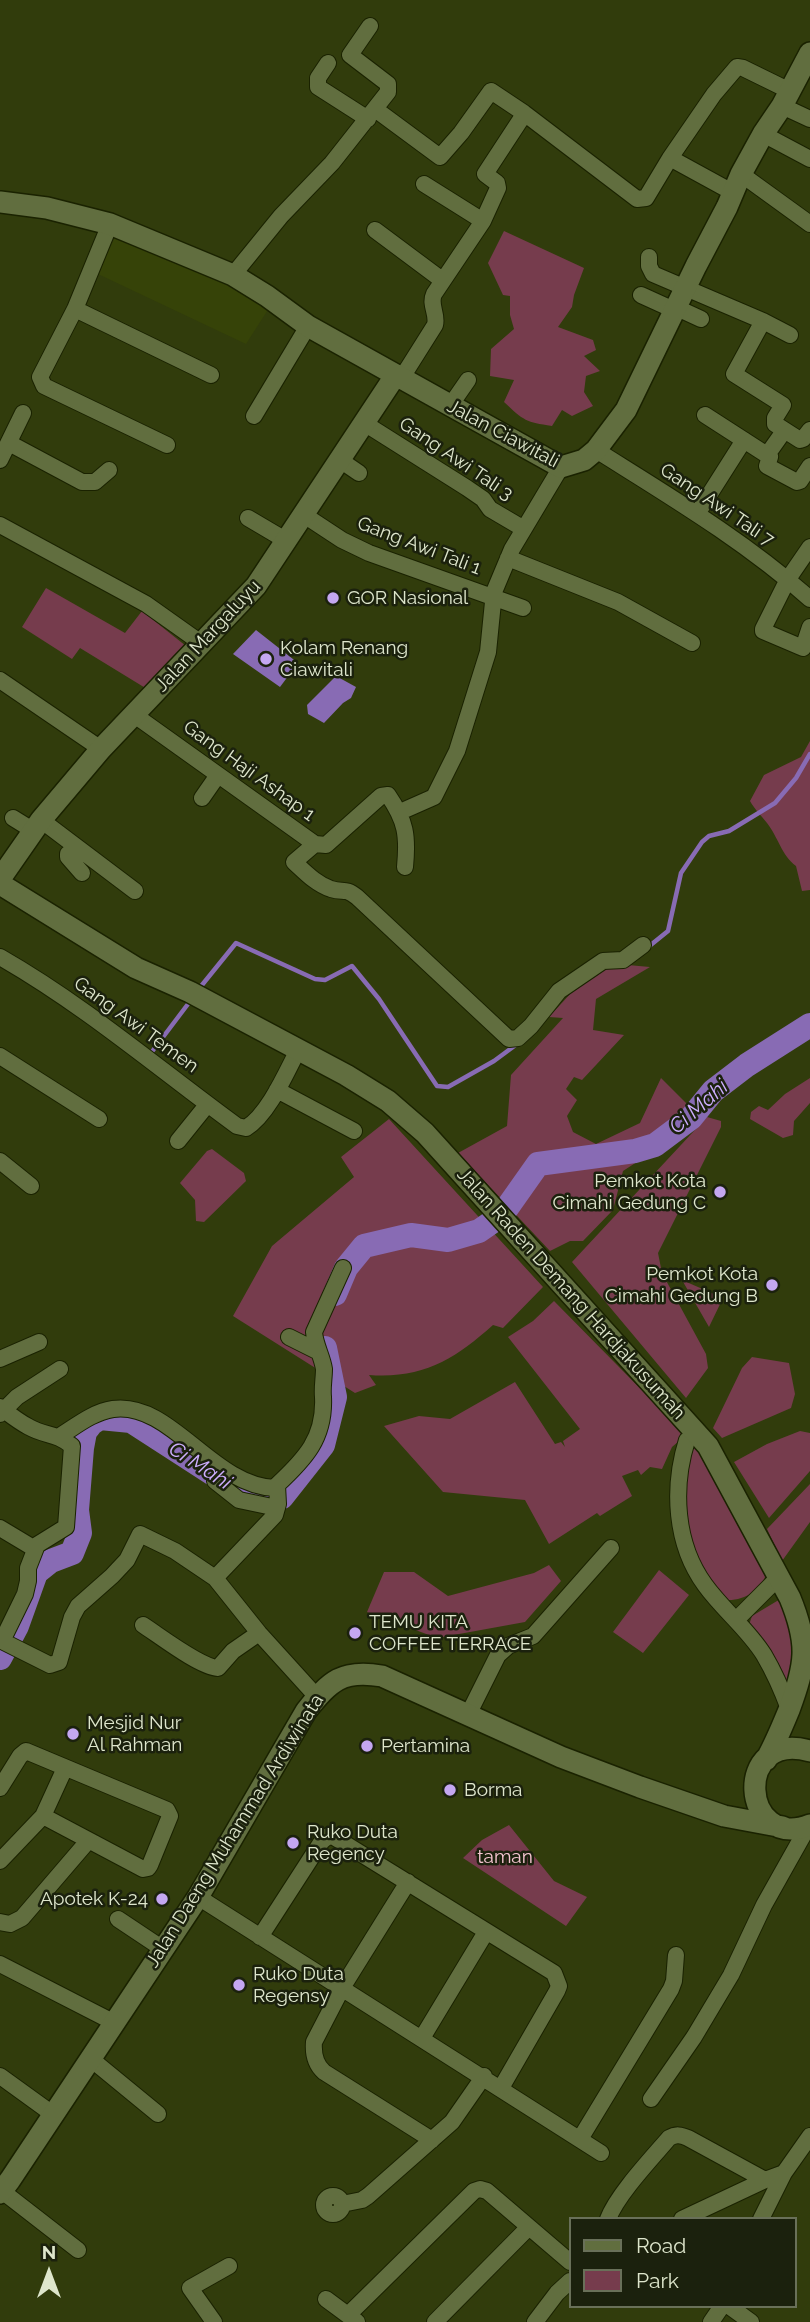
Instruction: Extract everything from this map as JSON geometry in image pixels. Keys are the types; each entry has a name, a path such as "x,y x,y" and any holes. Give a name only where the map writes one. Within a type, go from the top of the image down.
{"main road":[{"name":"Jalan Ciawitali","path":"0,202 47,208 110,224 233,275 267,296 308,327 561,467 584,460 596,450 626,410 737,183 808,60"},
{"name":"Jalan Margaluyu","path":"2,879 38,825 102,749 256,586 364,423 398,377"},
{"name":"Jalan Raden Demang Hardjakusumah","path":"2,879 142,958 190,992 346,1075 388,1101 425,1133 708,1446 779,1577 798,1618 802,1640 801,1678 779,1735 762,1765"},
{"name":"Jalan Daeng Muhammad Ardiwinata","path":"3,2185 54,2115 198,1896 296,1726 317,1697 332,1682 343,1676 382,1676 561,1757 723,1816 800,1829"},
{"path":"789,1709 794,1724 810,1745"},
{"path":"723,1816 762,1765 775,1753 797,1748 810,1751"},
{"path":"762,1765 754,1781 757,1804 763,1814 800,1829"}],"street":[{"path":"233,275 281,216 332,163 388,92 388,84 350,55 370,26"},
{"path":"328,63 318,78 318,87 371,114 440,157 491,91 524,113 637,200 646,198 720,86 737,67 786,98 810,119"},
{"path":"398,377 435,325 433,298 482,221 499,185 485,174 521,119"},
{"path":"763,134 810,159"},
{"path":"670,158 737,183 810,224"},
{"path":"424,184 482,221"},
{"path":"110,224 75,309 40,377 40,382 167,446"},
{"path":"375,230 443,280"},
{"path":"649,257 651,272 790,335"},
{"path":"641,295 701,319"},
{"path":"75,309 211,375"},
{"path":"763,321 734,374 783,405 774,422 783,431 800,440 810,430"},
{"path":"254,416 308,327"},
{"path":"450,406 468,380"},
{"path":"0,460 23,414"},
{"path":"705,415 770,457 767,466 797,482 810,466"},
{"name":"Gang Awi Tali 3","path":"364,423 467,488 483,499 490,509 524,528"},
{"path":"767,455 783,431"},
{"path":"697,514 744,440"},
{"path":"9,443 82,482 94,482 110,470"},
{"name":"Gang Awi Tali 7","path":"596,450 697,514 788,579 810,599"},
{"path":"340,460 359,473"},
{"path":"405,867 407,834 400,813 435,797 457,751 488,652 493,596 508,558 561,467"},
{"name":"Gang Awi Tali 1","path":"304,515 342,540 369,553 523,608"},
{"path":"248,518 287,541"},
{"path":"0,525 146,604 201,643"},
{"path":"810,547 788,579 763,631 803,648 810,628"},
{"path":"508,558 618,602 692,643"},
{"path":"0,680 102,749"},
{"name":"Gang Haji Ashap 1","path":"133,715 315,845 326,845 384,794 388,795 400,813"},
{"path":"202,798 218,775"},
{"path":"13,818 38,825 77,848 135,891"},
{"path":"315,845 294,862 321,884 333,890 348,890 357,897 509,1039 518,1038 525,1032 559,991 603,961 624,960 643,945"},
{"path":"77,848 68,854 68,857 82,873"},
{"name":"Gang Awi Temen","path":"0,957 143,1054 237,1126 246,1128 254,1124 277,1090"},
{"path":"298,1049 277,1090 354,1131"},
{"path":"0,1056 99,1119"},
{"path":"178,1141 207,1104"},
{"path":"0,1161 31,1186"},
{"path":"215,1578 275,1515 276,1498 310,1451 324,1416 324,1367 317,1351 314,1332 343,1268"},
{"path":"289,1337 317,1351"},
{"path":"0,1359 39,1342"},
{"path":"60,1369 1,1410 28,1427 60,1436 72,1446 66,1527 35,1549 28,1568 25,1594 1,1642 50,1665 59,1662 66,1634 78,1606 127,1560 140,1534 175,1551 215,1578 259,1633 317,1697"},
{"path":"60,1436 97,1413 125,1409 166,1424 219,1467 276,1498"},
{"path":"687,1440 681,1460 678,1505 692,1564 705,1586 764,1655 789,1709"},
{"path":"215,1481 239,1500 276,1498"},
{"path":"0,1528 35,1549"},
{"path":"468,1715 498,1655 509,1646 533,1636 611,1548"},
{"path":"736,1620 779,1577"},
{"path":"143,1625 214,1668 219,1668 233,1651 259,1633"},
{"path":"0,1788 26,1751 167,1810 170,1816 148,1868 143,1869 43,1816"},
{"path":"0,1861 43,1816 65,1768"},
{"path":"651,2099 694,2037 731,1975 800,1829"},
{"path":"260,1937 328,1836 334,1837 554,1973 559,1986 501,2088"},
{"path":"0,1922 10,1924 22,1918 88,1841"},
{"path":"408,1882 342,1988 314,2042 313,2051 318,2066 432,2140"},
{"path":"198,1896 601,2153"},
{"path":"118,1919 163,1949"},
{"path":"422,2038 486,1932"},
{"path":"580,2139 671,1989 676,1955"},
{"path":"0,1964 115,2023"},
{"path":"91,2059 158,2115"},
{"path":"0,2076 54,2115"},
{"path":"342,2203 362,2200 368,2196 432,2140 452,2122 484,2077"},
{"path":"609,2217 614,2206 643,2169 668,2138 674,2135 688,2138 765,2180"},
{"path":"762,2217 784,2173 810,2136"},
{"path":"686,2217 784,2173"},
{"path":"3,2185 78,2250"},
{"path":"326,2299 352,2318 474,2191 480,2189 487,2191 568,2260"},
{"path":"435,2322 529,2227"},
{"path":"214,2322 190,2288 229,2266"},
{"path":"535,2322 568,2283"},
{"path":"732,2308 751,2322"}],"shaded area":[{"path":"116,235 230,281 271,305 246,344 98,274"},
{"name":"Kolam Renang Ciawitali","path":"256,630 298,663 280,687 233,654"},
{"path":"336,676 356,687 351,698 324,723 308,714 307,705"}],"green space":[{"path":"504,231 584,268 572,307 558,327 593,340 596,350 584,356 600,371 586,376 584,392 593,406 572,416 562,410 552,426 531,422 516,413 504,402 514,380 490,376 491,349 514,329 510,315 510,296 503,295 488,263"},
{"path":"46,588 125,633 142,611 186,646 147,689 80,648 72,659 22,627"},
{"path":"810,741 810,890 802,891 796,866 787,857 771,828 750,801 764,775 801,757"},
{"path":"617,964 650,967 596,999 593,1030 624,1035 582,1080 574,1077 566,1089 577,1100 567,1116 573,1132 596,1144 640,1123 661,1078 690,1107 663,1145 623,1171 613,1210 583,1241 570,1241 550,1251 458,1153 507,1126 511,1075 563,1018 549,1017 582,981"},
{"path":"810,1078 810,1103 794,1121 793,1135 783,1138 750,1119 751,1112 759,1106 768,1110 785,1094"},
{"path":"707,1117 721,1121 721,1127 658,1253 662,1273 706,1354 708,1368 686,1398 572,1262"},
{"path":"389,1119 543,1287 503,1328 493,1325 451,1357 422,1370 406,1374 369,1375 376,1385 355,1393 233,1316 272,1246 354,1177 341,1157"},
{"path":"212,1149 244,1173 246,1181 204,1222 196,1221 195,1200 180,1183 207,1151"},
{"path":"682,1280 723,1298 709,1327"},
{"path":"554,1301 686,1435 672,1447 662,1469 650,1467 641,1475 638,1470 622,1476 632,1496 600,1516 597,1513 549,1544 525,1500 443,1492 384,1426 419,1416 450,1419 515,1382 555,1444 561,1442 565,1447 563,1441 580,1429 508,1337 533,1321"},
{"path":"752,1357 789,1363 795,1394 791,1408 722,1438 713,1428 742,1368"},
{"path":"800,1431 810,1433 810,1471 769,1518 734,1462 767,1444"},
{"path":"690,1441 713,1468 767,1572 756,1589 740,1599 726,1600 697,1563 683,1513"},
{"path":"810,1484 810,1522 782,1561 767,1529"},
{"path":"549,1565 561,1581 525,1622 437,1638 367,1612 384,1572 414,1572 448,1596 534,1573"},
{"path":"659,1570 689,1595 643,1653 613,1632"},
{"path":"787,1595 799,1686 783,1683 748,1628 752,1616"},
{"name":"taman","path":"509,1825 554,1881 587,1897 566,1926 463,1858 482,1840"}],"waterway":[{"path":"647,948 668,931 681,873 702,842 709,836 729,831 775,803 796,778 810,754"},
{"path":"202,985 236,943 315,979 325,980 352,966 379,999 437,1086 448,1087 494,1061 517,1044"},
{"path":"148,1051 151,1053 188,1004"},
{"name":"Ci Mahi","path":"335,1294 346,1268 364,1246 411,1235 448,1240 479,1231 502,1215 538,1164 635,1151 655,1145 691,1118 713,1091 747,1065 810,1025"},
{"name":"Ci Mahi","path":"0,1658 17,1626 36,1573 51,1561 72,1553 80,1533 77,1510 82,1448 85,1432 92,1423 100,1418 131,1421 247,1496 282,1497 323,1445 335,1397 325,1348"}],"place":[{"name":"GOR Nasional","path":"333,598"},
{"name":"Kolam Renang Ciawitali","path":"266,659"},
{"name":"Pemkot Kota Cimahi Gedung C","path":"720,1192"},
{"name":"Pemkot Kota Cimahi Gedung B","path":"772,1285"},
{"name":"TEMU KITA COFFEE TERRACE","path":"355,1633"},
{"name":"Mesjid Nur Al Rahman","path":"73,1734"},
{"name":"Pertamina","path":"367,1746"},
{"name":"Borma","path":"450,1790"},
{"name":"Ruko Duta Regency","path":"293,1843"},
{"name":"Apotek K-24","path":"162,1899"},
{"name":"Ruko Duta Regensy","path":"239,1985"}]}
